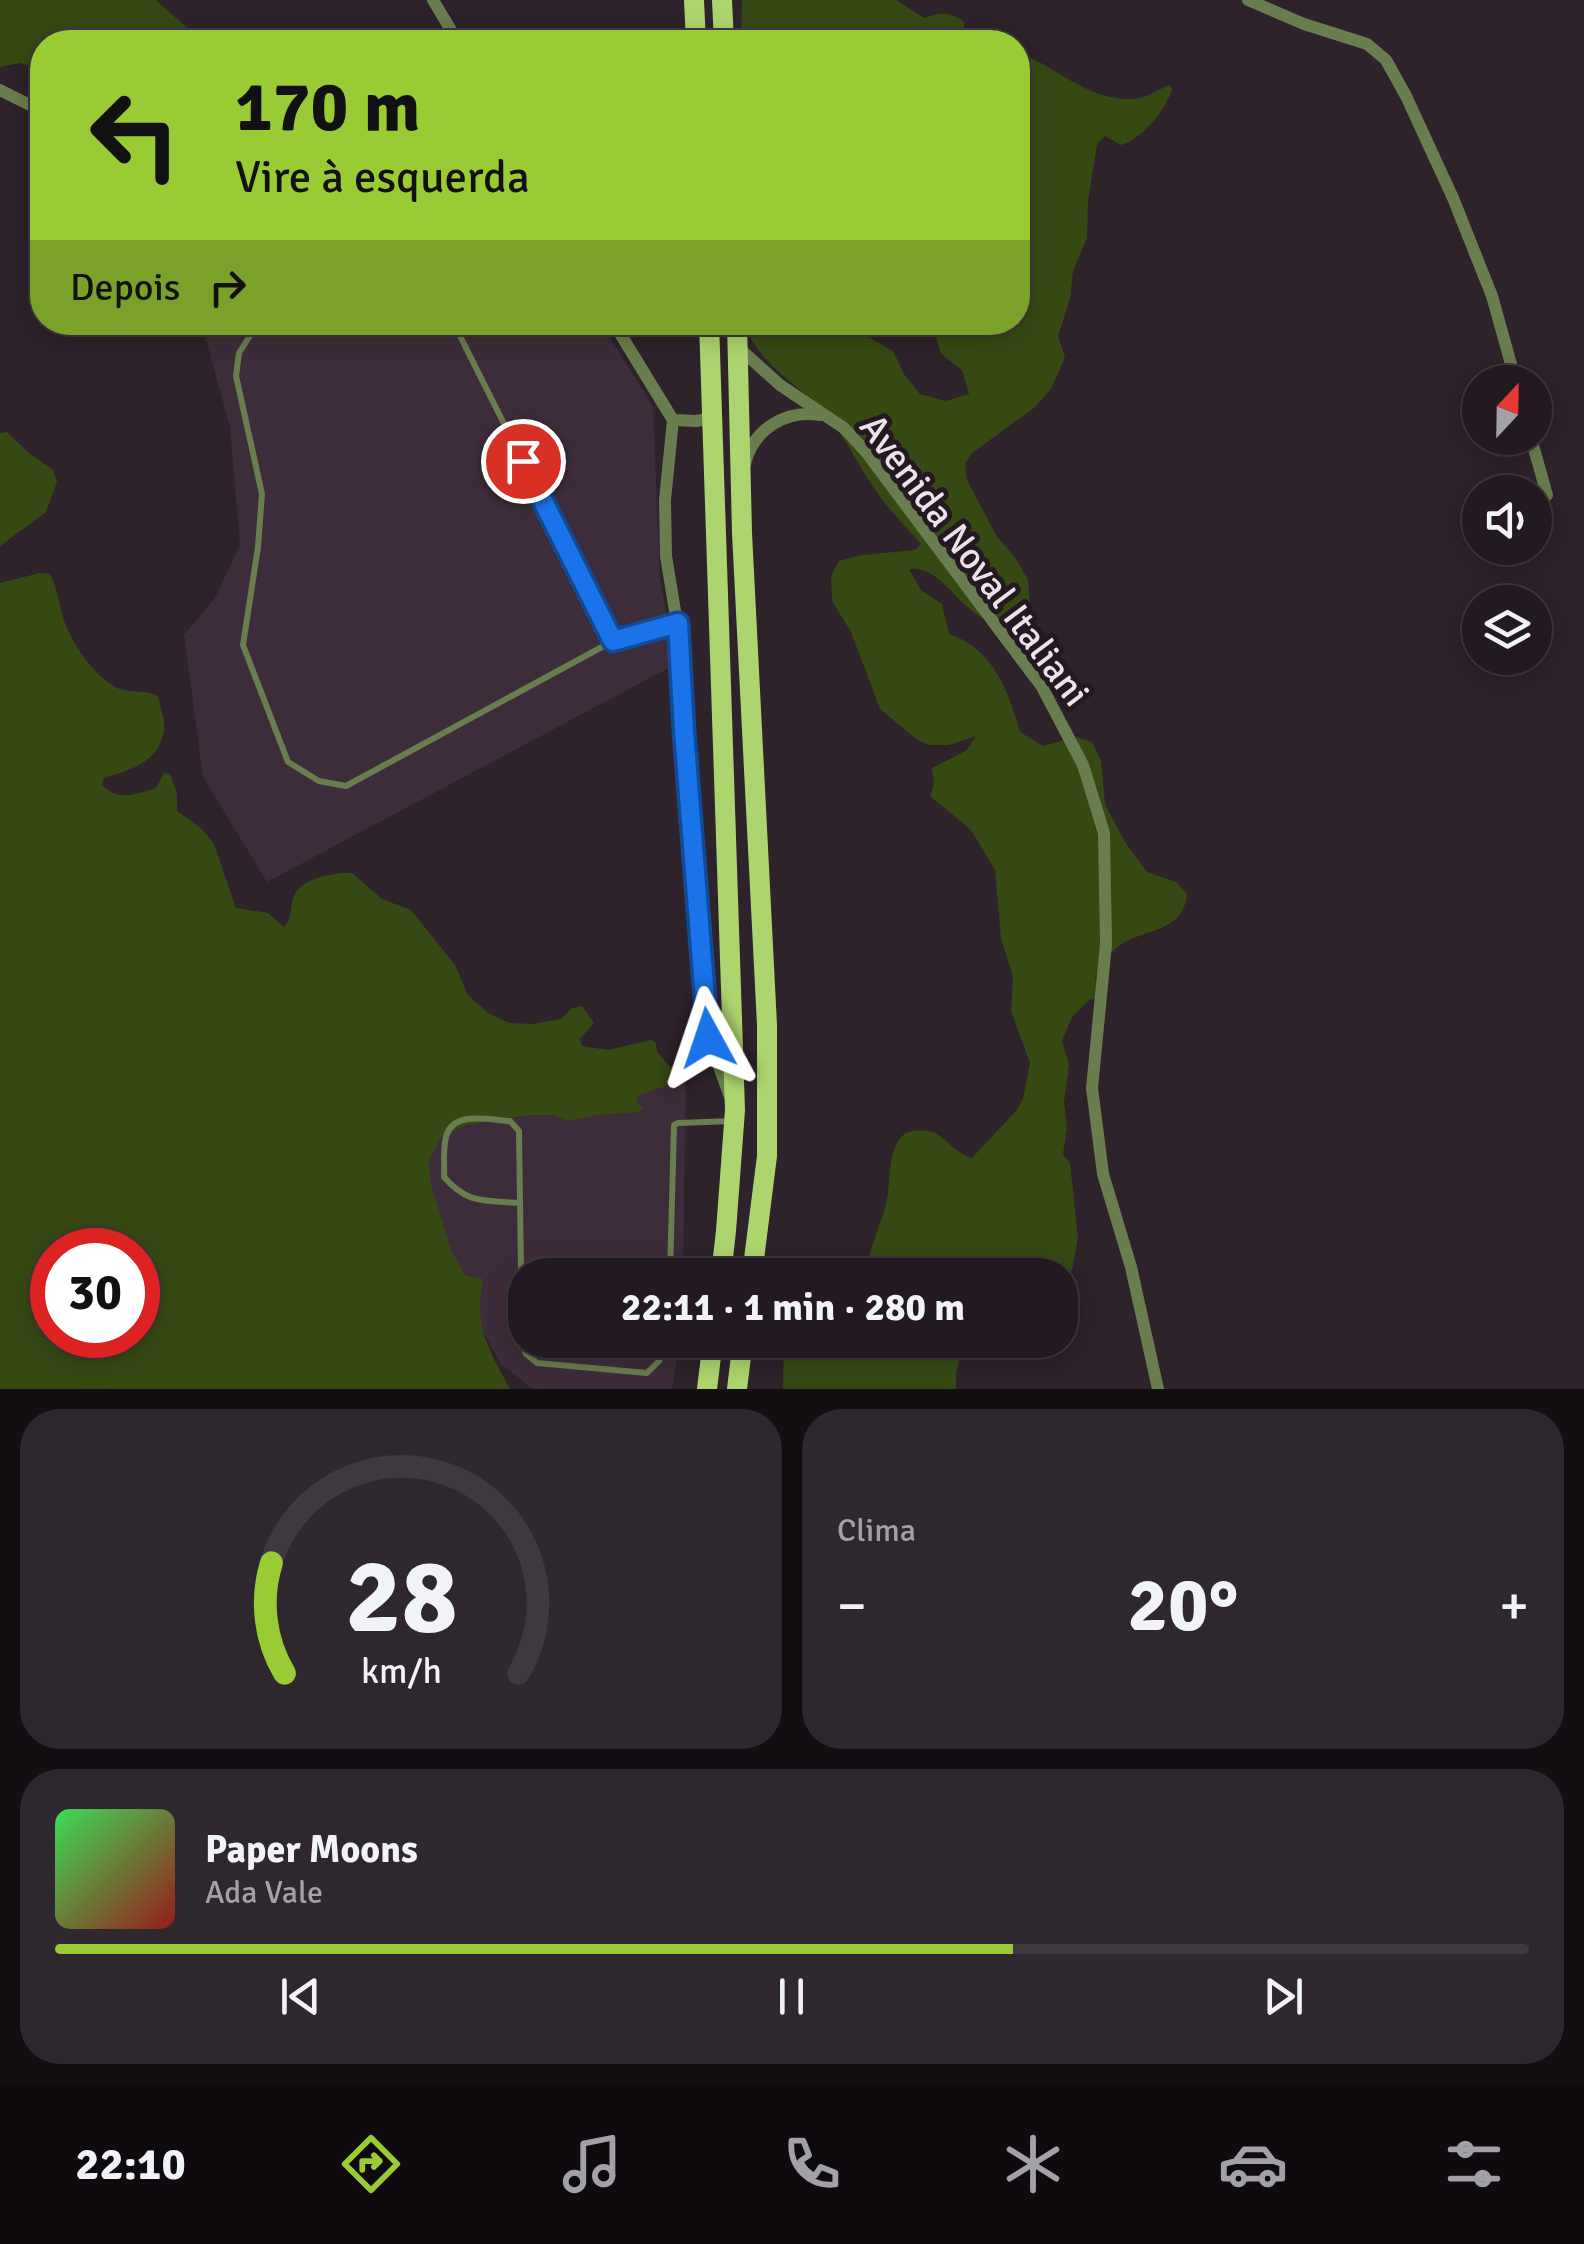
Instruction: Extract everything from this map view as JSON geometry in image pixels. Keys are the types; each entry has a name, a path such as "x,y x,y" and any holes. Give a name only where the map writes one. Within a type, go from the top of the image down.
{"main road":[{"path":"694,0 695,30"},
{"path":"722,0 723,30"},
{"path":"710,335 734,1116 722,1258"},
{"path":"738,335 742,533 767,1025 767,1156 754,1258"},
{"path":"706,1389 710,1358"},
{"path":"737,1389 741,1358"}],"street":[{"path":"433,0 451,30"},
{"path":"1248,0 1366,44 1386,60 1454,198 1492,296 1511,365"},
{"path":"0,90 30,105"},
{"path":"621,335 672,420 665,500 666,556 678,623 708,1038 734,1116"},
{"name":"Avenida Noval Italiani","path":"738,347 780,385 844,428 866,452 1042,687 1083,765 1104,833 1106,944 1092,1088 1103,1174 1130,1267 1158,1389"},
{"path":"742,482 746,458 755,440 769,426 787,416 827,416"},
{"path":"672,420 713,418"}],"lane":[{"path":"250,335 239,353 236,376 262,494 243,645 288,762 319,781 346,786 613,641 678,623"},
{"path":"460,335 613,641"},
{"path":"670,1258 674,1125 734,1116"},
{"path":"520,1203 471,1199 457,1192 444,1177 446,1135 454,1125 468,1119 510,1121 519,1131 521,1258"},
{"path":"532,1358 538,1362 647,1373 660,1358"}],"shaded area":[{"path":"205,335 608,335 653,407 660,581 678,663 267,882 203,777 184,635 215,598 240,545 230,427"},
{"path":"686,1068 683,1258 508,1258 508,1358 677,1358 672,1389 533,1389 501,1364 383,1148 460,1097"}],"green space":[{"path":"0,0 156,0 190,30 30,30 30,66 20,63 0,67"},
{"path":"742,0 896,0 924,18 949,14 964,22 964,30 741,30"},
{"path":"1030,57 1086,89 1116,98 1137,99 1169,85 1172,88 1159,114 1137,137 1121,145 1105,136 1097,144 1087,238 1073,271 1070,299 1058,336 1065,357 1051,389 1034,408 972,453 965,464 967,480 996,535 1028,580 1030,604 1011,618 982,618 936,577 923,570 909,569 921,590 942,604 949,634 977,650 997,673 1020,732 1043,746 1076,737 1092,742 1101,761 1105,804 1125,842 1147,872 1176,882 1187,894 1179,916 1112,952 1095,978 1100,997 1089,1000 1072,1017 1062,1041 1069,1065 1063,1154 1070,1163 1078,1238 1074,1258 869,1258 887,1200 892,1156 901,1137 908,1132 933,1132 972,1158 1016,1111 1023,1099 1030,1063 1011,1011 1013,976 1001,939 995,870 971,830 930,796 934,784 932,768 967,750 976,736 949,745 929,745 880,709 851,632 832,601 831,576 839,561 915,550 921,544 881,498 829,418 776,370 750,335 870,338 893,351 920,394 946,401 969,394 962,370 941,354 935,335 1030,335"},
{"path":"7,432 53,470 57,482 46,512 0,546 0,433"},
{"path":"40,573 50,574 67,628 92,667 117,688 158,696 164,725 157,749 143,763 104,778 102,785 121,795 134,794 156,788 164,773 170,774 177,793 177,811 202,829 214,844 236,908 268,913 284,927 294,896 303,885 328,875 352,873 382,899 411,910 455,965 468,995 488,1013 509,1023 533,1024 561,1019 572,1008 582,1006 594,1023 580,1039 582,1046 608,1050 651,1040 677,1074 670,1084 639,1095 636,1101 643,1109 639,1112 569,1121 552,1115 530,1115 466,1125 441,1137 429,1161 431,1184 451,1250 465,1275 483,1279 481,1323 510,1389 0,1389 0,583"},
{"path":"784,1358 961,1358 956,1389 783,1389"}],"route":[{"path":"523,461 613,641 678,623 708,1038"}]}
